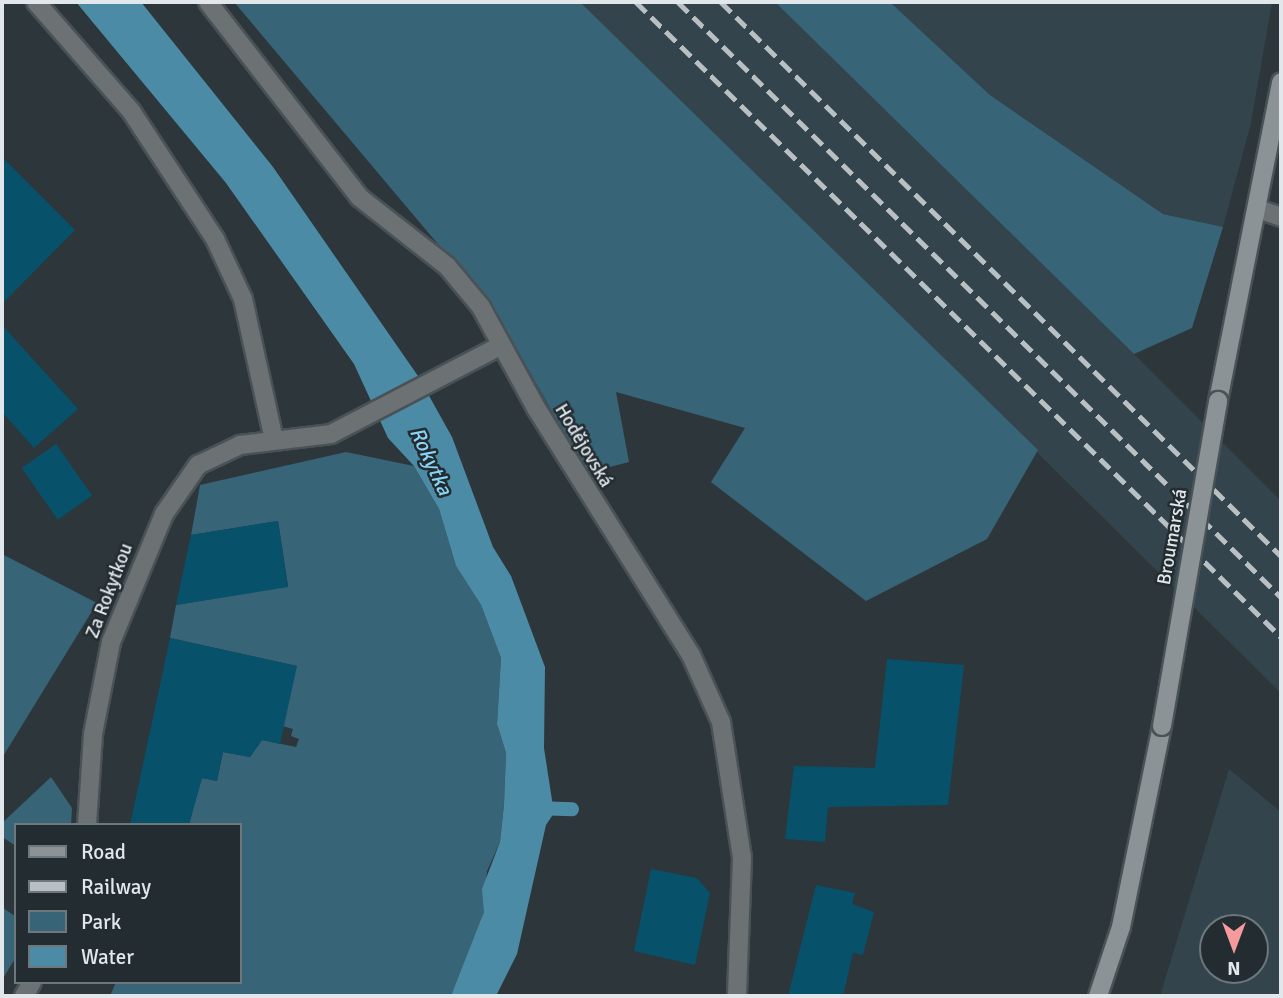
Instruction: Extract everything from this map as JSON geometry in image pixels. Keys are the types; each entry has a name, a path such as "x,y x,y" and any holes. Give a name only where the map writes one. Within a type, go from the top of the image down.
{"street":[{"path":"36,2 131,111 215,239 243,299 274,440"},
{"name":"Hodějovská","path":"208,2 359,197 447,266 481,307 500,346 691,655 721,722 741,858 737,996"},
{"name":"Broumarská","path":"1098,996 1121,928 1162,726 1218,401 1281,82"},
{"path":"1258,209 1281,217"},
{"name":"Za Rokytkou","path":"87,823 93,734 111,642 164,514 198,465 240,445 274,440 307,440 362,419 440,374 500,346"}],"shaded area":[{"path":"580,2 775,2 1134,354 1281,501 1281,693"},
{"path":"890,2 1272,2 1251,123 1223,227 1163,214 990,95"},
{"path":"1229,769 1281,812 1281,996 1160,996"}],"green space":[{"path":"234,2 580,2 1038,450 987,539 866,601 711,482 745,428 616,392 629,462 587,473 496,313"},
{"path":"775,2 890,2 990,95 1163,214 1223,227 1192,328 1134,354"},
{"path":"346,452 414,466 439,509 456,566 481,605 501,658 497,724 506,753 500,842 487,871 484,912 472,951 451,996 110,996 115,984 242,984 242,823 189,823 202,778 217,781 223,752 250,757 262,740 296,747 299,739 291,736 293,729 261,720 297,666 170,638 176,605 288,586 278,521 191,535 200,485"},
{"path":"2,554 97,603 2,758"},
{"path":"51,777 72,808 71,823 14,823 14,845 2,837 2,823"},
{"path":"2,907 14,916 14,960 2,980"}],"water":[{"name":"Rokytka","path":"76,2 141,2 273,167 418,376 452,437 493,547 511,576 545,667 544,748 554,813 546,825 517,954 496,996 451,996 484,912 482,889 500,842 504,804 506,753 497,724 501,658 481,605 456,566 439,509 414,466 388,438 354,364 226,183"}],"building":[{"path":"2,157 75,230 2,304"},
{"path":"2,325 78,409 34,448 2,412"},
{"path":"56,444 92,496 58,520 22,468"},
{"path":"278,521 288,587 176,605 191,535"},
{"path":"170,638 297,666 280,744 262,740 250,757 223,752 217,781 202,778 190,823 130,823"},
{"path":"887,659 964,665 948,805 828,807 825,842 785,839 794,766 875,768"},
{"path":"651,869 697,878 710,893 695,965 634,951"},
{"path":"816,885 855,893 852,904 874,912 863,955 853,953 843,996 788,996"}],"waterway":[{"path":"535,808 572,809"}],"railway":[{"path":"636,2 1281,637"},
{"path":"678,2 1281,597"},
{"path":"721,2 1281,556"}]}
